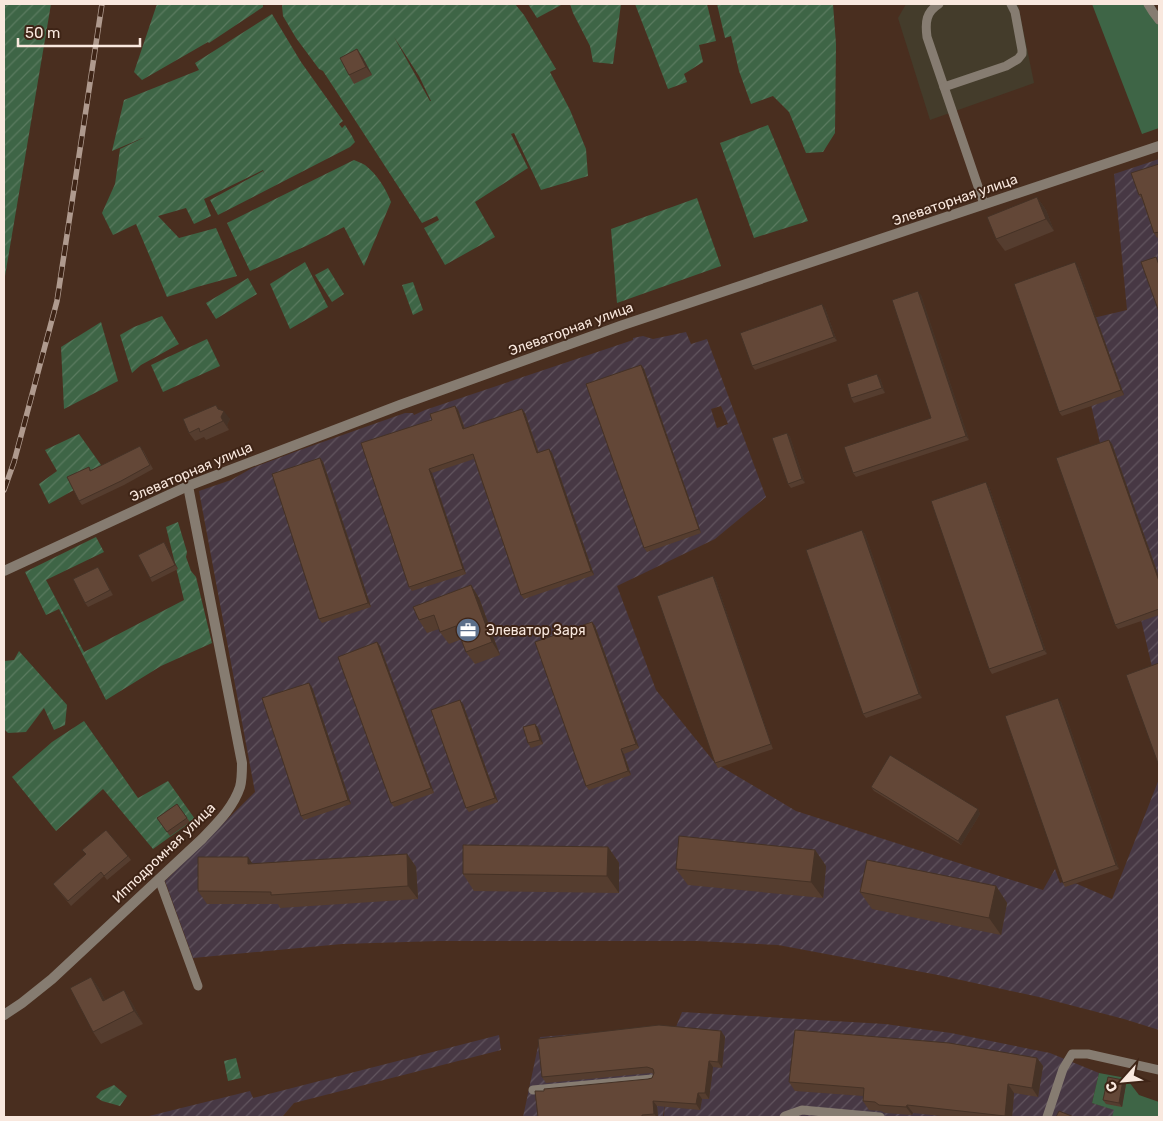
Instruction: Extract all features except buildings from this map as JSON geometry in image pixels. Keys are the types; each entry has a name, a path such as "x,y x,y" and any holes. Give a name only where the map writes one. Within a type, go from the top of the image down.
{"street":[{"name":"Элеваторная улица","path":"4,571 188,486 400,405 623,325 1159,146"},
{"name":"Ипподромная улица","path":"4,1015 52,979 222,818 233,802 241,785 242,763 188,486"}],"lane":[{"path":"939,4 930,11 926,18 927,37 984,204"},
{"path":"944,87 1006,66 1018,59 1022,54 1022,50 1015,12 1011,4"},
{"path":"1148,4 1159,20"},
{"path":"159,879 198,986"},
{"path":"1047,1117 1063,1069 1072,1054 1088,1054 1159,1070"},
{"path":"532,1090 652,1079"},
{"path":"784,1117 802,1110 880,1117"}],"shaded area":[{"path":"906,4 1018,4 1034,83 930,120 898,18"},
{"path":"1159,159 1159,697 1072,323 1127,310 1114,174"},
{"path":"686,332 691,344 707,339 766,497 715,539 617,586 656,690 715,763 796,811 1043,890 1055,869 1060,883 1068,880 1112,899 1159,779 1159,1030 1039,997 938,975 778,945 697,941 438,941 342,944 193,958 165,881 255,792 199,491 231,480 252,468 405,413 413,413 414,415 633,340 633,338 643,336 653,339","holes":["721,406 728,424 717,428 711,409"]},
{"path":"682,1012 885,1024 951,1033 1050,1053 1099,1073 1092,1103 1115,1110 1112,1117 664,1117 665,1100 663,1117 523,1117 540,1037 676,1027"},
{"path":"499,1035 501,1050 294,1103 282,1117 145,1117 250,1091 253,1098"}],"green space":[{"path":"4,4 51,4 4,282"},
{"path":"157,4 263,4 263,7 209,43 142,80 134,72"},
{"path":"283,4 515,4 524,15 556,69 550,72 570,110 586,149 588,176 541,190 514,133 511,134 528,168 475,202 495,237 445,265 424,228 439,220 437,216 422,223 323,71 319,69 296,38 283,16","holes":["394,37 419,76 431,101"]},
{"path":"528,4 563,4 537,18"},
{"path":"570,4 621,4 613,64 593,62 590,46"},
{"path":"635,4 707,4 716,41 699,45 703,62 684,74 687,82 668,89"},
{"path":"717,4 833,4 836,44 835,133 823,152 806,153 789,112 773,96 751,104 739,71 731,36 725,38"},
{"path":"1092,4 1148,4 1159,17 1159,128 1142,134"},
{"path":"272,14 301,62 343,121 339,124 342,128 345,125 355,142 350,147 218,215 210,200 263,171 265,175 263,170 204,199 211,216 194,224 186,208 158,216 179,238 216,228 237,276 167,297 136,224 113,235 102,213 115,184 120,149 145,137 112,151 124,100 199,70 195,63"},
{"path":"768,125 808,221 754,238 720,143"},
{"path":"354,160 365,165 377,177 391,202 364,266 344,227 250,271 227,223"},
{"path":"697,198 721,266 617,303 611,229"},
{"path":"305,262 328,307 290,329 270,284"},
{"path":"328,268 344,294 332,302 315,275"},
{"path":"248,278 257,294 216,319 206,303"},
{"path":"413,282 423,310 413,315 402,285"},
{"path":"162,316 179,344 141,365 132,373 120,335 134,327"},
{"path":"101,322 118,381 64,409 61,347"},
{"path":"207,339 220,366 163,392 151,365"},
{"path":"79,434 106,472 49,504 39,484 57,471 45,450"},
{"path":"178,522 187,552 186,557 191,571 196,577 212,643 161,666 106,700 59,609 46,615 25,572 96,537 104,552 46,580 84,652 184,600 166,527"},
{"path":"19,651 67,705 65,725 54,730 44,708 26,732 8,733 4,729 4,661 14,660"},
{"path":"84,721 138,798 168,781 195,819 153,849 103,789 56,831 12,777 52,742"},
{"path":"236,1058 241,1078 228,1081 224,1061"},
{"path":"1099,1073 1126,1078 1139,1095 1159,1102 1159,1117 1112,1117 1114,1110 1092,1103"},
{"path":"114,1085 127,1096 120,1106 102,1101 96,1097 101,1091"}],"railway":[{"path":"4,490 14,462 57,301 102,4"}],"place":[{"name":"Элеватор Заря","path":"468,630"}]}
